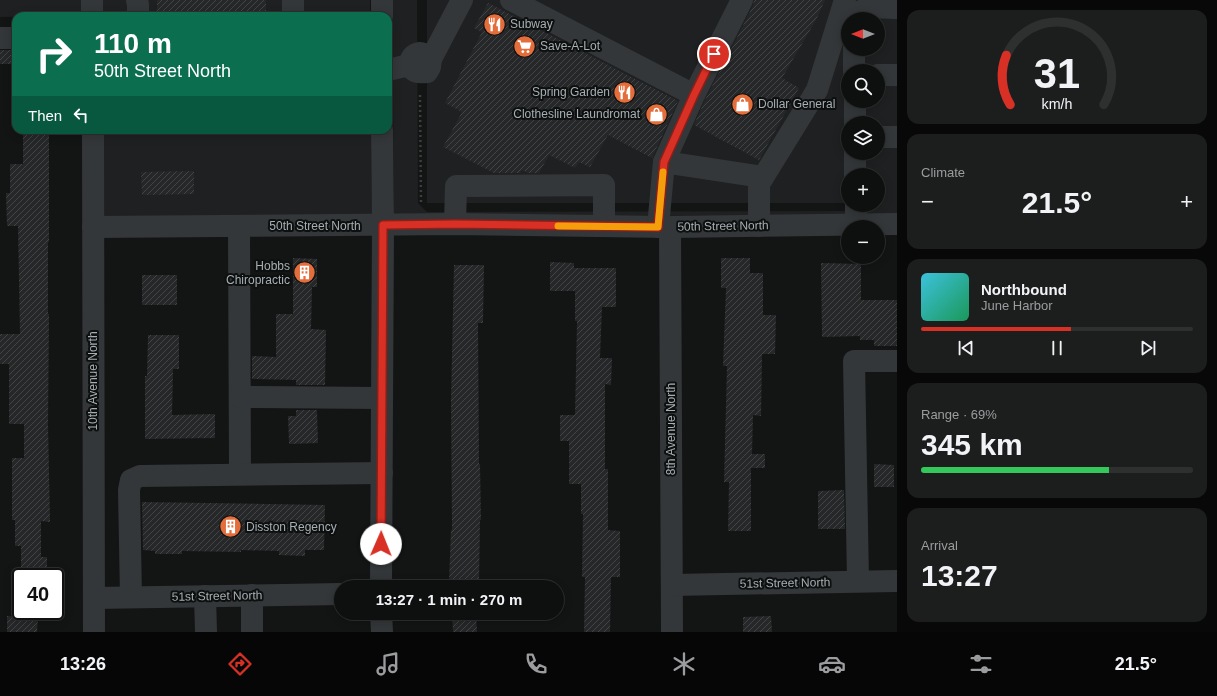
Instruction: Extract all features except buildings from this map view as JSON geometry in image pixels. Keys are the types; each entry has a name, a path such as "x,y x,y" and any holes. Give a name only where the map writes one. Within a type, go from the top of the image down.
{"street":[{"path":"92,0 92,12"},
{"path":"293,0 293,12"},
{"path":"382,0 382,12"},
{"path":"398,67 418,73 427,72 430,67 431,59 462,0"},
{"path":"511,0 694,95"},
{"name":"8th Avenue North","path":"672,632 664,162 694,95 742,0"},
{"path":"759,226 759,184 817,90 845,0"},
{"path":"860,12 863,10 897,8"},
{"path":"0,38 12,38"},
{"path":"885,75 897,75"},
{"name":"10th Avenue North","path":"93,134 94,632"},
{"path":"381,580 382,134"},
{"path":"885,137 897,137"},
{"path":"664,162 763,177"},
{"path":"455,224 456,186 604,185 604,226"},
{"name":"50th Street North","path":"93,227 455,224 664,227 759,226 856,215 897,224"},
{"path":"232,475 240,397 239,226"},
{"path":"858,581 854,362 897,361"},
{"path":"240,397 382,398"},
{"path":"131,597 129,490 132,480 140,476 382,473"},
{"name":"51st Street North","path":"672,585 897,581"},
{"name":"51st Street North","path":"94,598 334,594"},
{"path":"205,596 206,632"},
{"path":"252,596 252,632"},
{"path":"381,620 382,632"}],"path":[{"path":"420,95 421,212"}],"shaded area":[{"path":"0,0 81,0 81,12 12,12 12,17 0,17"},
{"path":"103,0 370,0 370,12 103,12"},
{"path":"392,0 417,0 418,203 427,212 885,212 885,168 855,168 855,160 885,160 885,116 855,116 855,108 885,108 885,64 855,64 855,56 885,56 885,12 870,12 897,0 897,214 720,216 394,215"},
{"path":"427,0 884,0 845,4 845,12 841,12 841,56 845,56 845,64 841,64 841,108 846,108 846,116 841,116 841,160 846,160 846,168 841,168 841,203 427,203"},
{"path":"103,134 371,134 372,215 104,217"}],"slow traffic":[{"path":"558,226 658,227 663,172"}],"place":[{"name":"Subway","path":"494,24"},
{"name":"Save-A-Lot","path":"524,46"},
{"name":"Spring Garden","path":"625,92"},
{"name":"Dollar General","path":"742,104"},
{"name":"Clothesline Laundromat","path":"656,114"},
{"name":"Hobbs Chiropractic","path":"305,273"},
{"name":"Disston Regency","path":"230,527"}],"route":[{"path":"381,544 383,225 455,224 658,227 664,162 714,54"}]}
